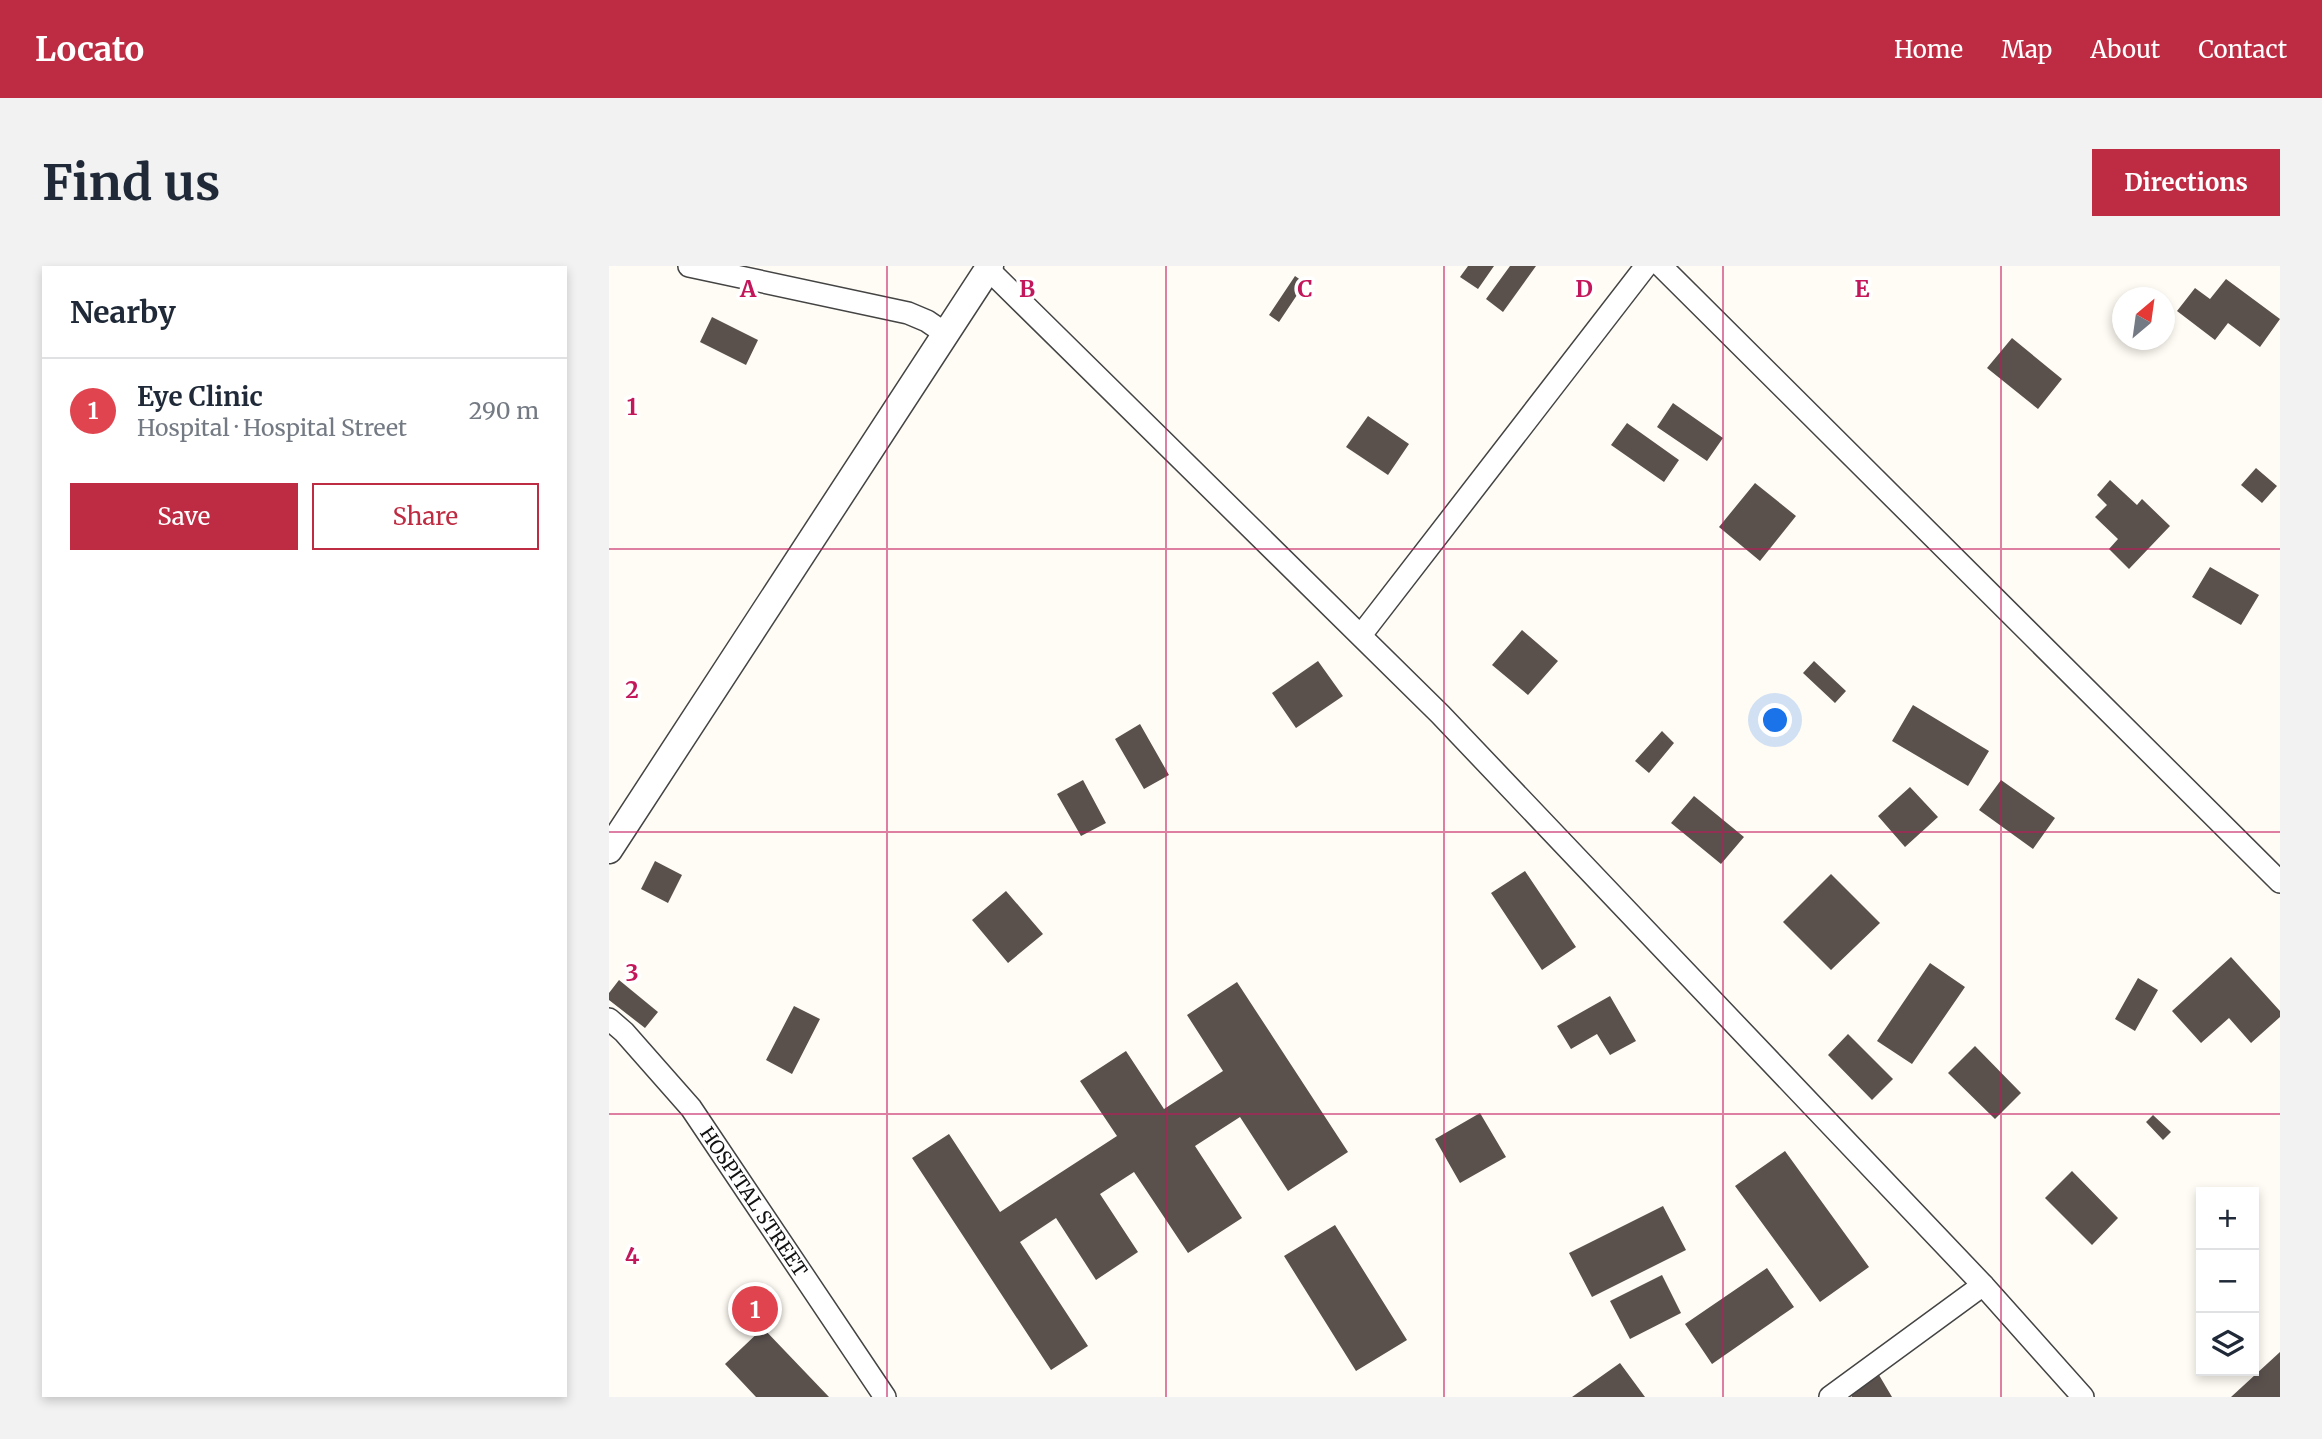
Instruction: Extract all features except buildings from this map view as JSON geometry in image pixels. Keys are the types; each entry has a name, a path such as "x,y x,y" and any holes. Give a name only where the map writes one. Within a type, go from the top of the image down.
{"street":[{"path":"689,266 908,313 927,321 946,334"},
{"path":"1361,635 1646,266"},
{"path":"1661,266 2280,882"},
{"path":"609,850 989,268 1440,714 1983,1285 2083,1397"},
{"name":"HOSPITAL STREET","path":"609,1019 624,1032 691,1108 885,1397"},
{"path":"1830,1397 1983,1285"}],"place":[{"name":"Eye Clinic","path":"755,1309"}]}
